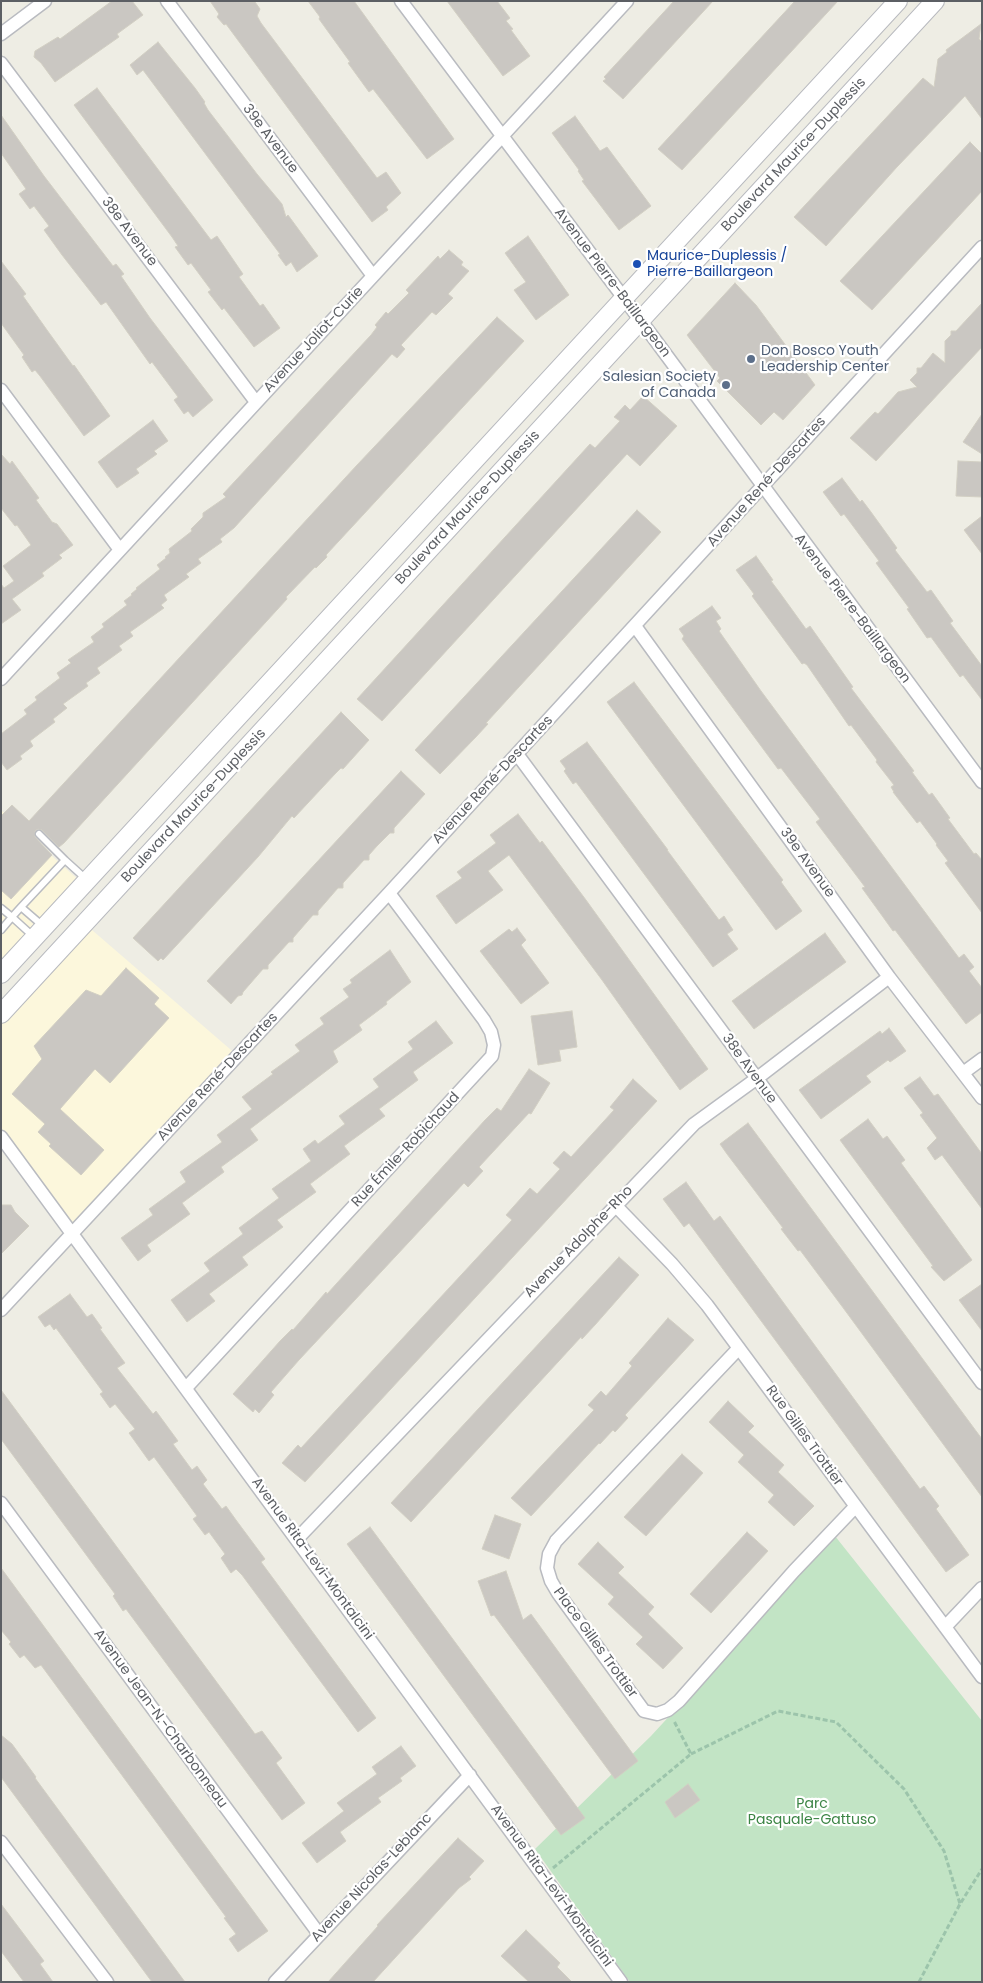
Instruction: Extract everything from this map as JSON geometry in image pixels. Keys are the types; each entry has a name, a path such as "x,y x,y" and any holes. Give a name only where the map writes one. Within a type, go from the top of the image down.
{"street":[{"path":"1,34 45,1"},
{"name":"39e Avenue","path":"166,1 373,276"},
{"name":"Avenue Pierre-Baillargeon","path":"401,1 641,321 982,782"},
{"name":"Avenue Joliot-Curie","path":"1,679 627,1"},
{"name":"Boulevard Maurice-Duplessis","path":"1,974 898,1"},
{"name":"Boulevard Maurice-Duplessis","path":"1,1014 935,1"},
{"name":"38e Avenue","path":"1,62 256,402"},
{"name":"Avenue René-Descartes","path":"1,1310 389,893 982,248"},
{"path":"1,390 120,550"},
{"name":"39e Avenue","path":"635,626 889,977 982,1098"},
{"name":"38e Avenue","path":"517,754 982,1384"},
{"name":"Rue Émile-Robichaud","path":"186,1388 492,1056 494,1045 488,1026 389,893"},
{"name":"Avenue Adolphe-Rho","path":"297,1539 694,1124 889,977"},
{"path":"964,1073 982,1059"},
{"name":"Avenue Rita-Levi-Montalcini","path":"1,1137 621,1982"},
{"name":"Rue Gilles Trottier","path":"616,1204 707,1305 982,1676"},
{"name":"Place Gilles Trottier","path":"668,1710 657,1714 644,1711 635,1700 554,1587 547,1568 549,1554 556,1542 739,1348"},
{"name":"Avenue Jean-N.-Charbonneau","path":"1,1503 319,1934"},
{"path":"668,1710 679,1701 794,1571 855,1507"},
{"path":"945,1627 982,1588"},
{"name":"Avenue Nicolas-Leblanc","path":"275,1982 470,1775"},
{"path":"1,1842 107,1982"}],"lane":[{"path":"38,834 88,881"},
{"path":"1,930 65,860"},
{"path":"21,907 40,933"},
{"path":"1,908 12,917 40,933"}],"path":[{"path":"668,1710 691,1754"},
{"path":"544,1876 691,1754 778,1711 836,1722 904,1789 944,1851 960,1904"},
{"path":"919,1982 960,1904 982,1868"}],"shaded area":[{"path":"1,810 84,885 1,974"},
{"path":"85,924 238,1056 72,1234 1,1137 1,1014"}],"green space":[{"name":"Parc Pasquale-Gattuso","path":"835,1536 982,1721 982,1982 630,1982 535,1849 651,1736"}],"building":[{"path":"112,1 132,1 143,15 117,34 119,37 55,82 41,63 34,57 35,51 58,37 60,39"},
{"path":"210,1 255,2 260,9 257,16 261,23 377,178 386,172 401,193 386,207 388,210 372,222 226,24 224,25 217,17 219,14"},
{"path":"308,1 354,1 454,139 427,159 373,89 369,92"},
{"path":"447,1 497,1 510,18 506,21 513,29 511,30 530,56 503,76"},
{"path":"674,1 713,1 623,99 603,81 606,79 604,77"},
{"path":"795,1 838,1 682,170 658,149"},
{"path":"981,24 979,39 982,42 982,119 965,96 897,167 826,246 794,217 923,78 934,87 938,59 947,52 946,50"},
{"path":"158,42 195,88 208,110 282,204 286,217 288,215 318,256 297,272 291,262 286,266 278,255 280,254 143,70 137,75 130,65"},
{"path":"97,88 211,240 217,236 243,274 239,277 260,306 263,304 280,328 254,347 224,308 222,310 208,292 211,290 191,263 188,265 175,247 178,246 172,237 74,105"},
{"path":"1,115 44,176 113,266 116,264 124,274 121,276 150,318 213,400 193,417 188,411 184,414 174,400 178,397 152,362 150,364 106,302 101,305 44,230 49,226 34,206 30,209 19,194 26,189 1,153"},
{"path":"575,116 600,151 607,147 651,206 619,230 582,181 584,180 579,170 552,133"},
{"path":"970,142 982,154 982,191 872,310 840,281"},
{"path":"528,236 569,295 536,320 514,290 526,282 505,253"},
{"path":"449,250 463,262 461,265 469,271 448,294 453,298 436,315 432,312 401,345 405,349 397,358 392,354 234,528 220,539 222,542 198,559 201,563 186,574 189,577 164,595 167,600 161,605 164,608 130,632 133,636 119,646 122,650 97,668 100,673 86,683 88,686 63,704 67,708 53,719 55,722 30,741 33,746 20,756 22,759 7,770 1,762 1,734 27,714 24,710 37,700 35,697 60,678 57,673 71,663 68,660 94,642 91,637 104,627 102,624 127,605 124,601 132,595 136,588 160,569 157,565 170,553 169,549 192,531 191,529 203,517 203,513 226,497 223,494 371,335 377,327 375,325 386,312 388,314 409,293 406,290 438,256 440,259"},
{"path":"1,261 26,294 23,296 110,416 84,436 40,376 35,370 32,372 22,357 24,355 1,323"},
{"name":"Don Bosco Youth Leadership Center","path":"735,283 756,305 815,385 783,420 774,412 761,425 717,381 720,378 687,335"},
{"path":"982,303 982,347 876,461 850,438 875,412 878,414 898,392 917,387 910,380 917,373 917,368 921,368 933,353 945,363 945,341 951,335 951,331 956,331"},
{"path":"497,317 524,341 326,555 327,557 286,597 287,599 64,843 59,847 42,830 38,829 35,831 35,837 52,855 11,899 1,890 1,816 12,805 29,821 357,465"},
{"path":"643,396 677,426 640,466 627,454 382,721 357,699 590,444 595,448 620,421 614,417 625,405 630,410"},
{"path":"982,414 982,454 963,442"},
{"path":"153,420 168,441 154,451 157,454 136,469 139,473 117,488 98,462"},
{"path":"1,454 10,464 12,461 39,498 36,500 52,522 57,524 73,545 59,555 62,558 42,573 44,576 12,599 21,610 1,624 1,584 4,588 14,581 3,566 31,545 17,525 15,526 1,508"},
{"path":"958,461 982,462 982,497 956,496"},
{"path":"842,478 860,502 862,500 871,512 897,548 895,550 927,592 931,590 953,621 950,623 982,666 982,700 963,675 960,677 931,637 927,638 907,609 909,608 876,563 879,561 844,514 841,516 823,492"},
{"path":"637,510 661,532 486,723 488,724 440,774 415,750"},
{"path":"982,516 982,554 964,530"},
{"path":"756,556 773,580 771,581 806,629 810,626 853,687 851,688 914,771 912,772 929,795 932,793 950,818 948,819 974,854 976,853 982,860 982,913 945,863 948,861 937,844 920,821 917,823 893,792 891,787 894,785 876,762 877,760 851,725 849,726 807,665 802,664 752,596 754,594 736,570"},
{"path":"712,606 721,618 716,621 721,629 719,631 761,691 959,958 964,954 974,967 969,971 982,988 982,1012 966,1024 862,888 865,887 816,822 820,819 781,768 778,769 682,639 684,636 679,629"},
{"path":"634,682 783,880 781,882 802,911 776,930 607,702"},
{"path":"341,712 369,740 294,818 292,816 258,857 163,960 161,958 158,961 133,938"},
{"path":"587,742 719,920 724,916 733,930 727,934 738,949 713,967 576,782 573,784 564,771 566,769 560,761"},
{"path":"401,771 425,794 394,828 394,833 390,833 377,846 369,855 369,860 364,860 343,883 343,888 338,888 318,911 318,915 313,915 293,938 293,942 289,942 268,965 268,969 263,969 242,995 238,996 231,1004 207,981"},
{"path":"518,814 540,843 542,841 586,900 708,1069 680,1090 602,980 509,855 488,871 503,890 456,924 436,896 462,878 457,872 496,843 490,835"},
{"path":"517,928 526,940 521,945 549,983 521,1004 480,951 509,929 512,932"},
{"path":"825,933 846,962 754,1029 732,1001"},
{"path":"390,950 411,982 386,1002 387,1004 359,1025 362,1030 333,1051 338,1062 250,1129 258,1140 221,1167 224,1172 182,1203 190,1214 147,1245 151,1251 138,1261 121,1238 153,1215 149,1209 186,1182 180,1172 222,1142 217,1135 252,1109 242,1097 273,1074 271,1072 300,1051 295,1045 324,1024 320,1018 349,997 343,989 352,983 350,980"},
{"path":"126,968 159,998 154,1004 169,1018 110,1083 95,1069 60,1109 104,1150 81,1175 49,1146 51,1144 38,1132 45,1124 12,1094 42,1059 34,1046 86,990 101,996"},
{"path":"572,1011 577,1047 559,1050 561,1061 538,1065 531,1016"},
{"path":"436,1021 453,1043 413,1072 418,1080 379,1109 385,1116 344,1146 350,1154 310,1184 316,1192 277,1220 283,1227 242,1257 248,1265 209,1294 215,1301 187,1322 171,1300 210,1271 204,1263 243,1234 239,1228 279,1198 272,1189 311,1161 303,1149 315,1140 318,1144 345,1124 339,1116 379,1087 373,1079 413,1049 408,1042"},
{"path":"889,1028 906,1051 890,1062 888,1060 866,1076 871,1082 821,1119 799,1090 880,1031 882,1034"},
{"path":"529,1069 550,1083 531,1114 529,1113 479,1167 483,1171 468,1187 464,1183 299,1360 271,1392 274,1395 259,1413 255,1409 253,1412 233,1394 485,1120 497,1108 501,1111"},
{"path":"920,1077 934,1096 938,1094 982,1154 982,1209 942,1155 935,1160 927,1148 937,1138 920,1115 923,1113 904,1088"},
{"path":"633,1079 657,1101 305,1482 282,1463 298,1445 301,1448 512,1220 506,1215 530,1188 537,1194 560,1169 553,1163 564,1151 571,1157 593,1133 614,1110 610,1107"},
{"path":"868,1119 883,1139 887,1136 905,1160 901,1163 972,1260 944,1281 931,1267 933,1266 840,1140"},
{"path":"748,1123 982,1439 982,1497 800,1250 798,1251 781,1229 783,1228 720,1144"},
{"path":"686,1182 714,1221 720,1216 920,1489 924,1486 939,1506 936,1509 969,1555 946,1572 689,1223 684,1227 663,1199"},
{"path":"1,1205 11,1205 15,1212 29,1226 1,1254"},
{"path":"619,1257 639,1275 595,1325 582,1339 581,1337 411,1522 391,1503"},
{"path":"982,1284 982,1331 959,1300"},
{"path":"70,1294 87,1317 92,1314 102,1328 100,1329 125,1363 117,1368 153,1414 156,1411 178,1441 173,1444 192,1470 197,1466 207,1480 203,1484 222,1509 226,1506 265,1559 261,1562 376,1718 358,1732 242,1575 236,1569 231,1573 221,1558 225,1554 209,1532 205,1535 193,1519 197,1516 154,1457 149,1461 129,1433 135,1429 115,1404 110,1408 100,1394 103,1392 56,1328 54,1330 50,1324 45,1327 38,1317"},
{"path":"668,1318 694,1340 625,1415 628,1418 615,1432 613,1430 599,1443 531,1516 511,1498 594,1410 588,1405 601,1391 606,1396 632,1366 629,1363"},
{"path":"1,1390 255,1734 262,1731 282,1758 276,1763 305,1803 282,1820 126,1609 123,1611 113,1596 115,1594 1,1439"},
{"path":"728,1401 754,1426 748,1432 784,1465 778,1472 814,1506 794,1526 768,1502 774,1495 738,1462 744,1455 709,1422"},
{"path":"682,1454 703,1473 646,1536 624,1517"},
{"path":"495,1515 521,1524 509,1559 482,1549"},
{"path":"370,1527 585,1818 561,1835 347,1544"},
{"path":"747,1532 768,1551 711,1613 690,1594"},
{"path":"598,1542 624,1567 618,1573 654,1607 648,1614 683,1648 663,1669 636,1644 643,1637 608,1604 614,1597 578,1564"},
{"path":"1,1568 268,1931 238,1952 229,1939 236,1934 224,1918 226,1917 41,1665 35,1668 24,1655 20,1658 9,1644 11,1642 1,1630"},
{"path":"506,1571 523,1620 531,1614 638,1761 615,1779 494,1615 491,1616 478,1581"},
{"path":"1,1735 12,1744 185,1982 152,1982 1,1777"},
{"path":"401,1746 416,1766 400,1778 402,1781 378,1798 381,1802 340,1832 346,1841 317,1863 302,1843 344,1811 337,1803 377,1774 372,1767"},
{"path":"688,1784 700,1800 675,1818 665,1802"},
{"path":"458,1838 484,1861 469,1877 471,1879 459,1888 373,1982 328,1982 377,1925"},
{"path":"1,1904 44,1961 40,1964 53,1982 24,1982 1,1951"},
{"path":"526,1930 560,1963 557,1967 572,1982 529,1982 501,1956"}],"place":[{"name":"Maurice-Duplessis / Pierre-Baillargeon","path":"637,264"},
{"name":"Don Bosco Youth Leadership Center","path":"751,359"},
{"name":"Salesian Society of Canada","path":"726,385"}]}
